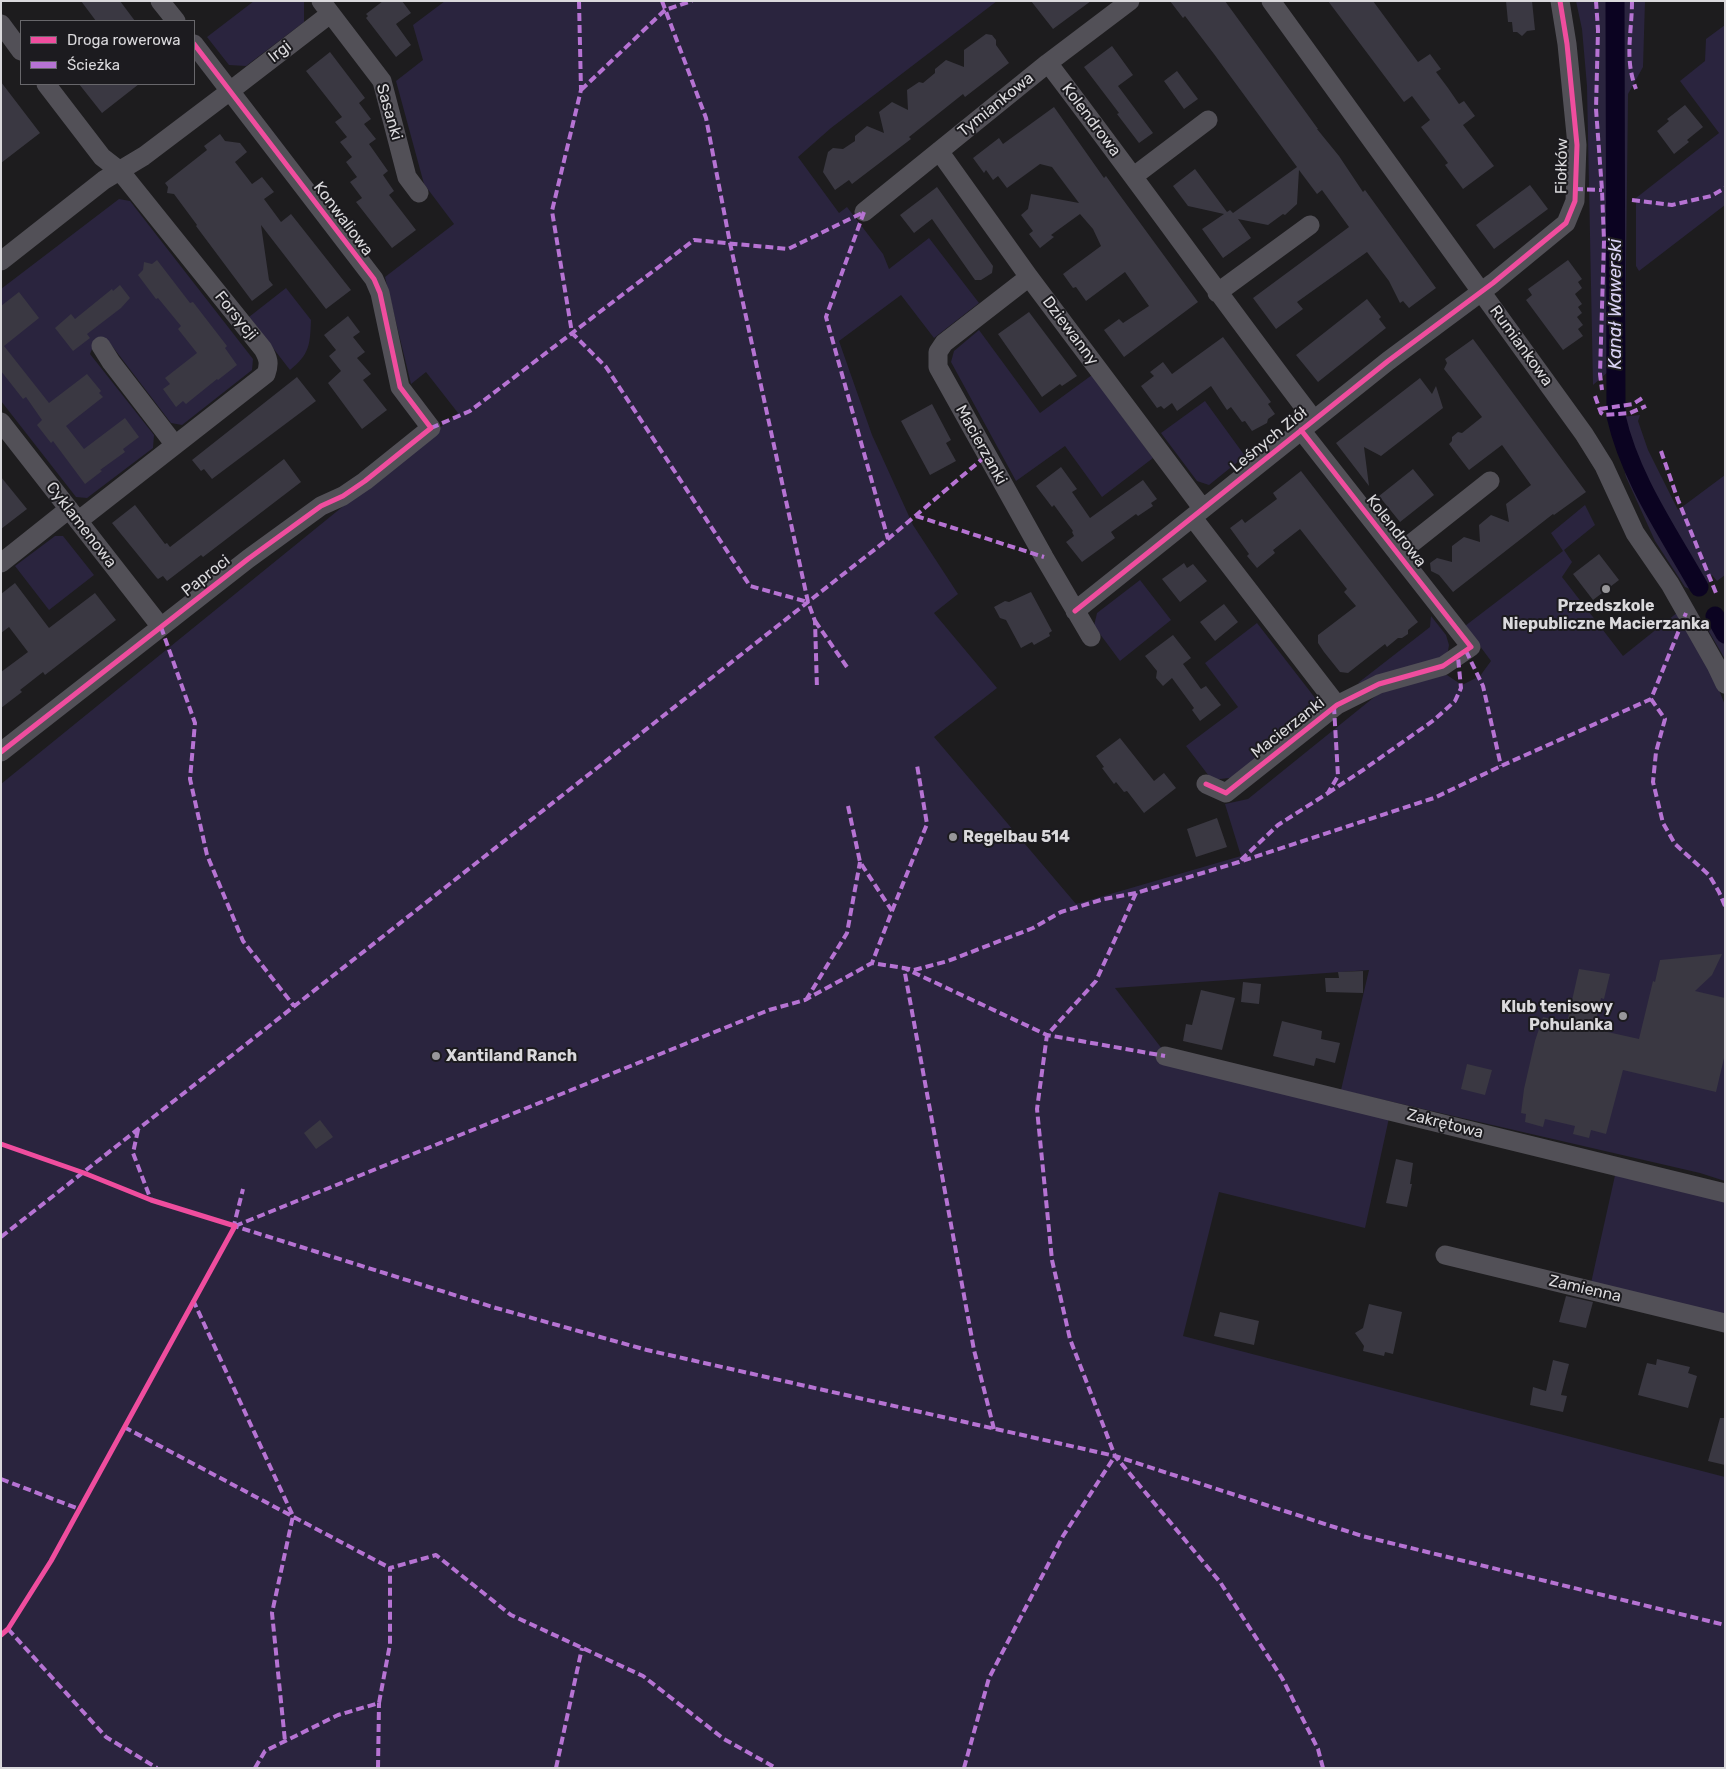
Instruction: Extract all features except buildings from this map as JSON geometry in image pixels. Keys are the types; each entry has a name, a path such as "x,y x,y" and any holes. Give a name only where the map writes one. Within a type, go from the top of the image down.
{"street":[{"path":"160,1 175,20"},
{"name":"Tymiankowa","path":"864,212 1048,63 1130,1"},
{"name":"Rumiankowa","path":"1271,1 1584,434 1604,466 1635,533 1670,584 1725,684"},
{"name":"Fiołków","path":"1482,292 1566,223 1575,201 1577,145 1567,44 1560,1"},
{"name":"Irgi","path":"4,253 104,180 144,156 230,91 325,7"},
{"name":"Sasanki","path":"325,7 382,81 407,177 419,193"},
{"path":"1,24 20,50"},
{"name":"Konwaliowa","path":"195,45 374,279 380,293 400,387 431,428"},
{"name":"Kolendrowa","path":"1048,63 1134,176 1398,554 1471,647"},
{"name":"Forsycji","path":"1,563 175,445 266,374 269,366 268,358 120,171 102,157 47,85"},
{"path":"1134,176 1208,120"},
{"name":"Dziewanny","path":"939,151 1337,705"},
{"path":"1217,293 1310,224"},
{"name":"Macierzanki","path":"1029,277 944,343 938,352 938,367 1091,637"},
{"name":"Leśnych Ziół","path":"1075,611 1388,361 1482,292"},
{"path":"101,346 111,362 175,445"},
{"name":"Cyklamenowa","path":"1,422 161,627"},
{"name":"Paproci","path":"1,752 255,554 321,506 343,496 365,481 431,428"},
{"name":"Kolendrowa","path":"1398,554 1490,481"},
{"name":"Macierzanki","path":"1206,784 1226,793 1337,705 1379,684 1444,666 1471,647"},
{"name":"Zakrętowa","path":"1164,1056 1725,1193"},
{"name":"Zamienna","path":"1445,1256 1725,1322"}],"shaded area":[{"path":"254,1 304,1 304,22 246,66 229,65 207,37"},
{"path":"445,1 997,1 831,128 798,157 839,213 847,207 883,254 889,269 929,238 979,303 934,338 901,295 839,341 872,435 913,525 958,594 934,613 997,688 934,737 1076,904 1241,856 1225,804 1248,799 1378,694 1416,681 1447,675 1462,685 1480,676 1491,661 1465,626 1563,551 1551,533 1585,505 1595,525 1564,550 1572,562 1562,577 1623,656 1678,612 1717,685 1725,705 1725,1181 1700,1173 1341,1090 1369,970 1115,988 1176,1067 1389,1118 1365,1228 1219,1192 1183,1336 1725,1477 1725,1768 1,1768 1,784 458,413 426,372 411,384 385,277 454,224 424,184 396,81 423,60 413,25"},
{"path":"1576,1 1645,1 1643,67 1628,94 1625,357 1593,385 1587,86 1582,29"},
{"path":"1725,25 1725,205 1639,271 1636,266 1636,198 1719,133 1680,81 1705,61 1706,39"},
{"path":"119,199 130,201 253,359 252,370 182,425 171,423 109,342 95,342 90,354 154,435 153,448 87,498 76,497 1,401 1,289"},
{"path":"286,288 311,320 308,348 302,359 290,370 249,317"},
{"path":"979,330 1040,413 1092,375 1153,458 1102,497 1065,446 1016,481 951,362 954,351"},
{"path":"1205,401 1245,456 1209,485 1197,481 1161,433"},
{"path":"1640,415 1638,421 1648,450 1678,510 1725,475 1725,575 1717,581 1712,575 1706,588 1697,592 1685,587 1655,541 1626,477 1612,418"},
{"path":"55,536 63,536 94,575 49,610 15,566"},
{"path":"1140,580 1171,620 1120,661 1094,626 1097,613"},
{"path":"1720,612 1725,613 1725,659 1708,630 1711,618"},
{"path":"1431,616 1446,635 1449,645 1448,651 1442,659 1388,677 1358,683 1430,627"},
{"path":"1257,623 1319,703 1318,715 1237,777 1212,780 1186,746 1238,707 1205,663"},
{"path":"1616,1171 1725,1200 1725,1315 1591,1283"}],"waterway":[{"name":"Kanał Wawerski","path":"1615,1 1616,416 1622,439 1640,483 1699,587"},
{"name":"Kanał Wawerski","path":"1715,616 1725,634"}],"marked path":[{"path":"579,1 581,90 552,211 572,333 606,367 750,586 808,602"},
{"path":"662,1 706,118 730,243 808,602 815,621 817,689"},
{"path":"581,90 665,10 692,1"},
{"path":"1596,1 1598,30 1596,109 1604,241 1600,374 1602,390"},
{"path":"1632,1 1629,56 1632,78 1636,89"},
{"path":"1632,200 1672,205 1711,196 1725,188"},
{"path":"1575,189 1602,190"},
{"path":"864,212 826,317 888,539"},
{"path":"431,428 470,411 694,240 788,249 864,212"},
{"path":"1595,396 1601,413 1604,415 1630,413 1646,406"},
{"path":"1600,409 1633,404 1644,397"},
{"path":"1661,451 1678,500 1716,593"},
{"path":"1,1237 888,539 987,455"},
{"path":"916,516 1044,557"},
{"path":"1323,1768 1318,1749 1282,1678 1220,1582 1115,1456 1070,1339 1052,1260 1037,1109 1047,1035 1096,981 1136,893 1239,862 1434,798 1651,699 1686,613"},
{"path":"815,621 849,670"},
{"path":"161,627 195,723 190,779 207,855 243,941 294,1006"},
{"path":"1466,651 1483,686 1501,766"},
{"path":"1328,793 1434,720 1455,701 1461,688 1458,657"},
{"path":"1651,699 1665,719 1656,752 1653,782 1663,823 1675,844 1709,875 1725,906"},
{"path":"1241,860 1278,825 1328,793 1338,776 1334,707"},
{"path":"892,911 927,824 917,765"},
{"path":"848,806 860,862 892,911 872,963"},
{"path":"806,1000 847,933 860,862"},
{"path":"994,1429 974,1350 904,968 914,970 948,961 1033,928 1061,912 1104,899 1136,893"},
{"path":"235,1226 769,1010 805,1000 872,963 904,968 1047,1035 1165,1056"},
{"path":"138,1130 133,1153 151,1200"},
{"path":"233,1229 243,1189"},
{"path":"231,1225 496,1308 647,1350 1115,1456 1362,1536 1725,1625"},
{"path":"193,1300 293,1516 272,1613 285,1741"},
{"path":"124,1427 390,1568"},
{"path":"964,1768 989,1678 1063,1536 1115,1456"},
{"path":"1,1479 79,1509"},
{"path":"255,1768 265,1751 338,1715 379,1703 390,1644 390,1568 436,1555 511,1615 643,1676 724,1739 776,1768"},
{"path":"8,1629 106,1737 157,1768"},
{"path":"556,1768 582,1648"},
{"path":"378,1768 379,1703"}],"cycle path":[{"path":"1075,611 1388,361 1493,283 1566,223 1575,201 1577,145 1567,44 1560,1"},
{"path":"1,752 248,559 321,506 343,496 365,481 431,428 400,387 380,293 374,279 195,45"},
{"path":"1206,784 1226,793 1337,705 1379,684 1443,666 1471,647 1301,430"},
{"path":"1,1144 84,1173 151,1200 235,1226 51,1561 8,1629 1,1635"}],"place":[{"name":"Przedszkole Niepubliczne Macierzanka","path":"1606,589"},
{"name":"Regelbau 514","path":"953,837"},
{"name":"Klub tenisowy Pohulanka","path":"1623,1016"},
{"name":"Xantiland Ranch","path":"436,1056"}]}
